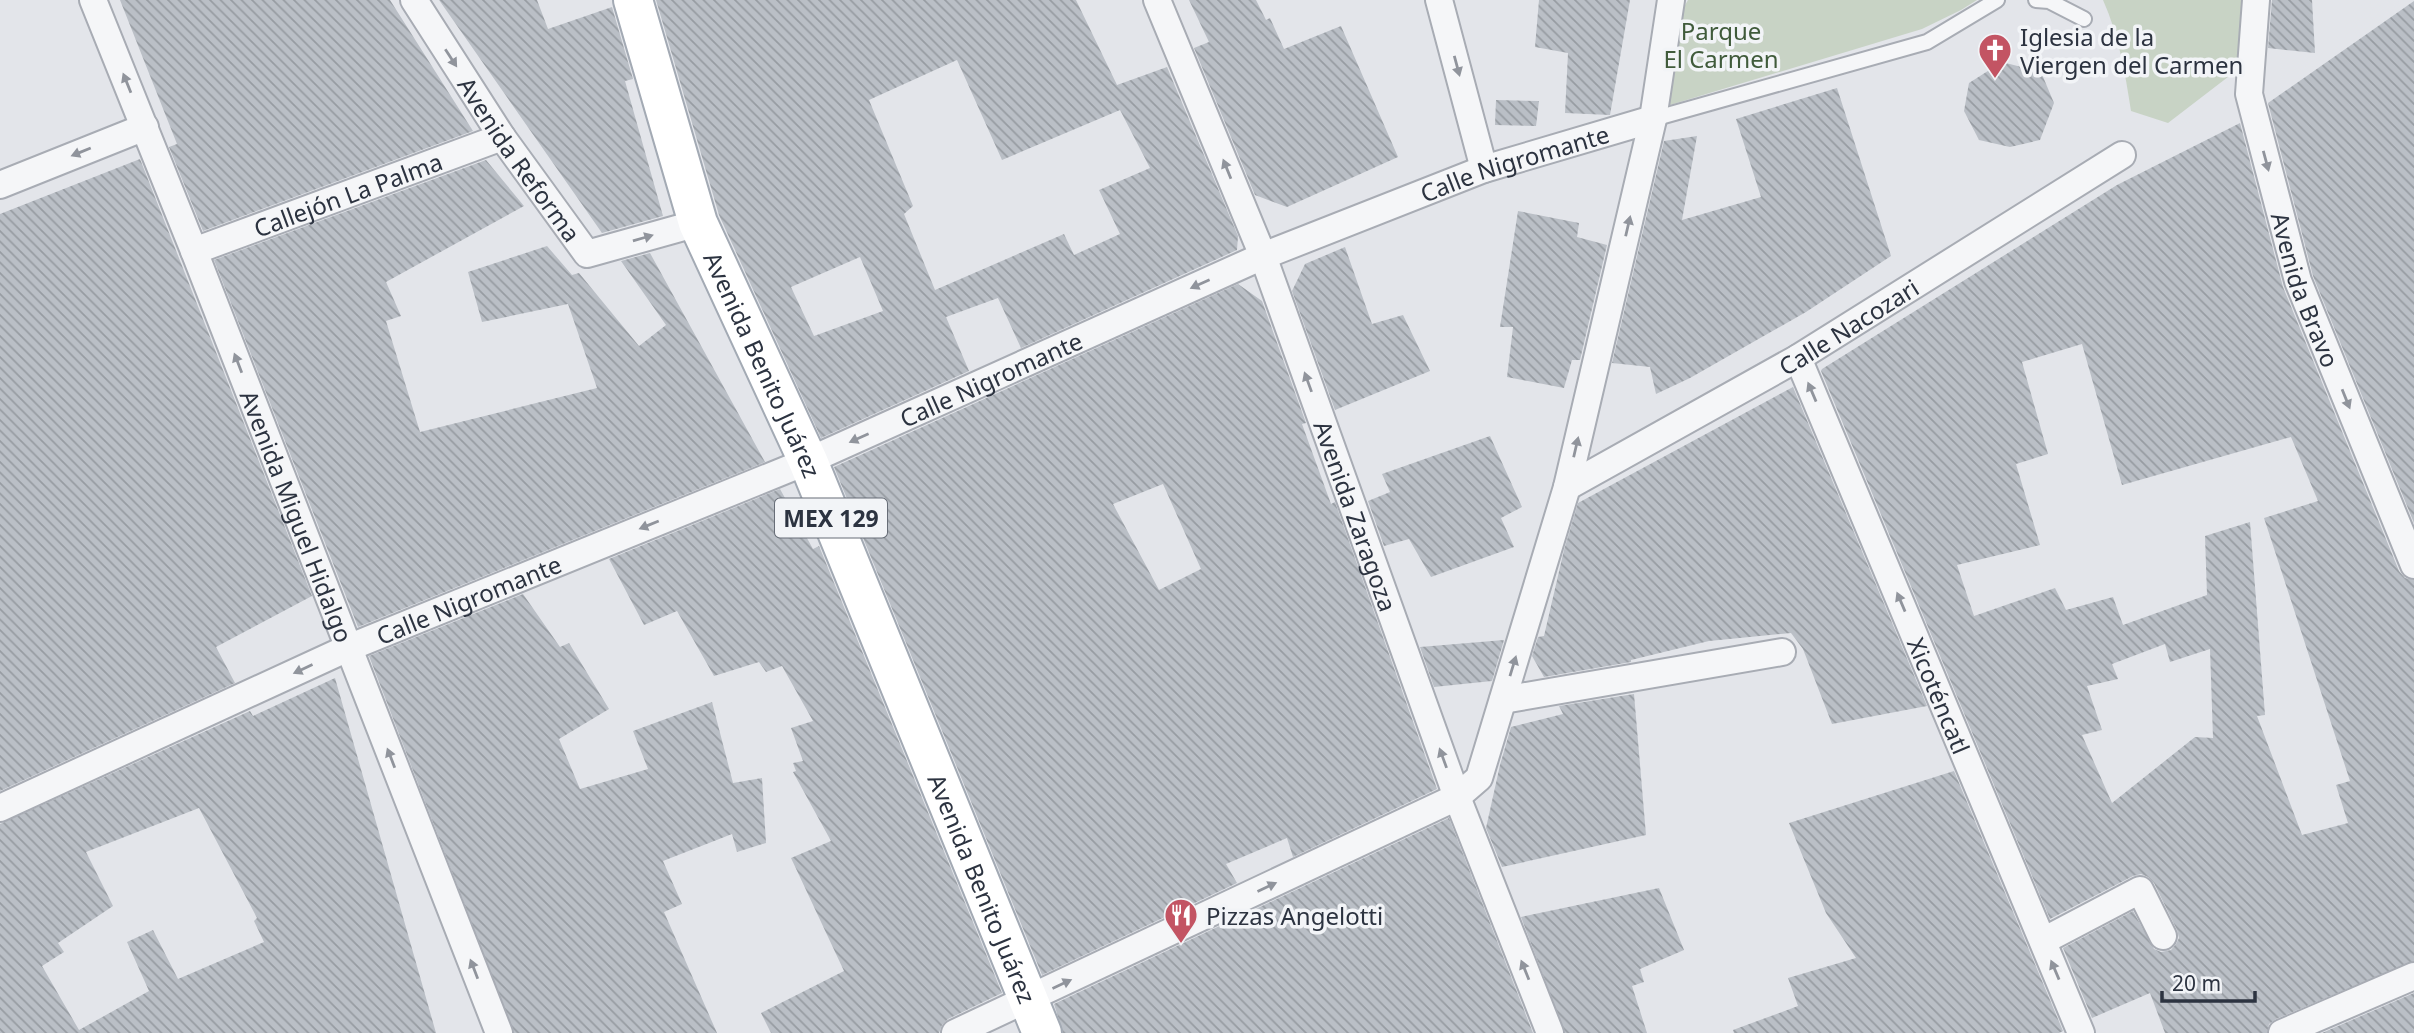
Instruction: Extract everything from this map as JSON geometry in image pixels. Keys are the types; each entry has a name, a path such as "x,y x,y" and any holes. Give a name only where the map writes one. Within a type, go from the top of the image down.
{"main road":[{"name":"Avenida Benito Juárez","path":"632,0 698,223 808,461 1035,1016"}],"street":[{"name":"Avenida Miguel Hidalgo","path":"93,0 194,251 499,1033"},
{"name":"Avenida Reforma","path":"414,0 502,137 587,254 698,223"},
{"name":"Avenida Zaragoza","path":"1157,0 1262,256 1457,797 1550,1033"},
{"path":"1439,0 1484,169"},
{"path":"955,1033 1035,1016 1457,797 1479,778 1567,487 1653,119 1671,0"},
{"name":"Avenida Bravo","path":"2256,0 2249,94 2298,281 2414,565"},
{"name":"Calle Nigromante","path":"0,807 348,648 808,461 1262,256 1484,169 1653,119"},
{"path":"0,185 145,127"},
{"name":"Callejón La Palma","path":"194,251 502,137"},
{"name":"Calle Nacozari","path":"1567,487 1798,358 2122,155"},
{"name":"Xicoténcatl","path":"1798,358 2081,1033"},
{"path":"1503,700 1782,652"},
{"path":"2043,941 2140,890 2163,936"},
{"path":"2282,1033 2414,975"}],"lane":[{"name":"Calle Nigromante","path":"1653,119 1927,43 1997,0"},
{"path":"2036,0 2049,1 2084,19"}],"green space":[{"name":"Parque El Carmen","path":"1688,0 1977,0 1922,29 1660,108 1684,7"},
{"path":"2103,0 2248,0 2241,67 2168,123 2131,111 2124,68"}],"building":[{"path":"120,0 390,0 473,131 203,231 169,147 177,144"},
{"path":"439,0 537,0 548,29 612,7 633,79 625,81 663,216 602,233"},
{"path":"656,0 1076,0 1117,85 1167,67 1238,236 1237,250 1021,348 998,298 946,317 969,371 821,438 719,215","holes":["957,60 1002,160 1120,110 1150,168 1099,190 1120,234 1074,255 1064,234 935,290 904,214 913,206 869,100","860,257 883,311 814,336 791,287"]},
{"path":"1189,0 1256,0 1266,20 1270,18 1284,49 1341,26 1398,157 1287,207 1255,195 1194,48 1209,42"},
{"path":"1539,0 1630,0 1610,115 1565,113 1568,53 1535,47"},
{"path":"2272,0 2312,0 2315,53 2268,48"},
{"path":"2414,1 2414,523 2313,276 2268,103"},
{"path":"2002,62 2041,72 2054,103 2040,140 2010,147 1979,140 1964,111 1969,83"},
{"path":"1837,88 1891,256 1806,312 1690,378 1656,394 1650,367 1612,363 1664,141 1697,136 1682,220 1761,197 1736,119"},
{"path":"1496,100 1539,101 1536,126 1495,125"},
{"path":"2240,123 2283,287 2399,571 2405,578 2414,580 2414,961 2276,1019 2269,1024 2267,1033 2165,1033 2150,993 2092,1018 2063,948 2133,911 2154,949 2161,952 2171,950 2179,938 2177,930 2154,883 2141,874 2050,919 1821,371 2117,185","holes":["2082,344 2122,485 2291,437 2318,501 2264,518 2350,781 2336,785 2348,823 2302,835 2257,716 2265,715 2250,522 2205,536 2207,595 2123,625 2113,597 2066,610 2055,588 1974,616 1957,565 2040,545 2016,464 2048,454 2022,362","2165,644 2170,662 2210,649 2213,738 2195,737 2112,803 2082,735 2102,730 2087,686 2118,679 2112,664"]},
{"path":"140,159 312,596 216,647 235,683 0,791 0,214"},
{"path":"486,160 524,206 386,282 401,316 386,321 420,432 597,388 568,304 482,322 468,272 547,246 572,275 579,273 639,346 666,325 621,261 650,253 765,462 358,627 214,260"},
{"path":"1518,211 1579,223 1577,237 1607,245 1580,360 1572,360 1564,388 1507,377 1513,327 1500,327"},
{"path":"1345,247 1372,324 1403,315 1430,371 1335,410 1292,291 1305,264"},
{"path":"1238,284 1262,301 1306,423 1302,424 1331,504 1335,502 1437,789 1293,857 1287,838 1226,864 1237,883 1042,975 834,467","holes":["1163,484 1201,569 1159,590 1113,504"]},
{"path":"1793,387 1927,706 1832,724 1803,649 1791,633 1709,641 1631,662 1544,677 1532,656 1538,637 1544,636 1578,503"},
{"path":"1490,436 1522,507 1501,518 1514,547 1431,577 1409,539 1384,546 1368,501 1390,492 1382,474"},
{"path":"780,489 813,549 819,546 1002,993 948,1019 939,1033 771,1033 761,1013 844,971 791,858 831,841 793,772 796,771 793,763 803,761 791,728 813,721 782,666 766,672 759,662 714,676 677,611 644,625 609,559"},
{"path":"523,594 560,647 569,643 609,709 559,739 580,789 648,769 633,731 712,702 733,783 762,778 766,843 737,852 732,834 663,861 682,904 664,912 717,1033 514,1033 369,656"},
{"path":"1504,640 1492,681 1434,687 1420,647"},
{"path":"335,678 436,1033 0,1033 0,824 250,711 253,716","holes":["199,808 257,918 254,921 264,942 178,979 153,930 127,942 149,991 79,1030 42,966 64,952 58,943 113,906 86,852"]},
{"path":"1634,694 1646,835 1502,867 1486,828 1511,727 1563,714 1559,706"},
{"path":"1954,771 2063,1031 1734,1033 1733,1030 1798,1006 1788,978 1856,958 1826,913 1789,823"},
{"path":"1449,818 1533,1033 1063,1033 1054,1004"},
{"path":"1659,888 1684,950 1640,969 1644,982 1632,986 1647,1033 1565,1033 1521,917"},
{"path":"2414,993 2414,1033 2322,1033"}],"place":[{"name":"Iglesia de la Viergen del Carmen","path":"1995,80"},
{"name":"Pizzas Angelotti","path":"1181,945"}]}
